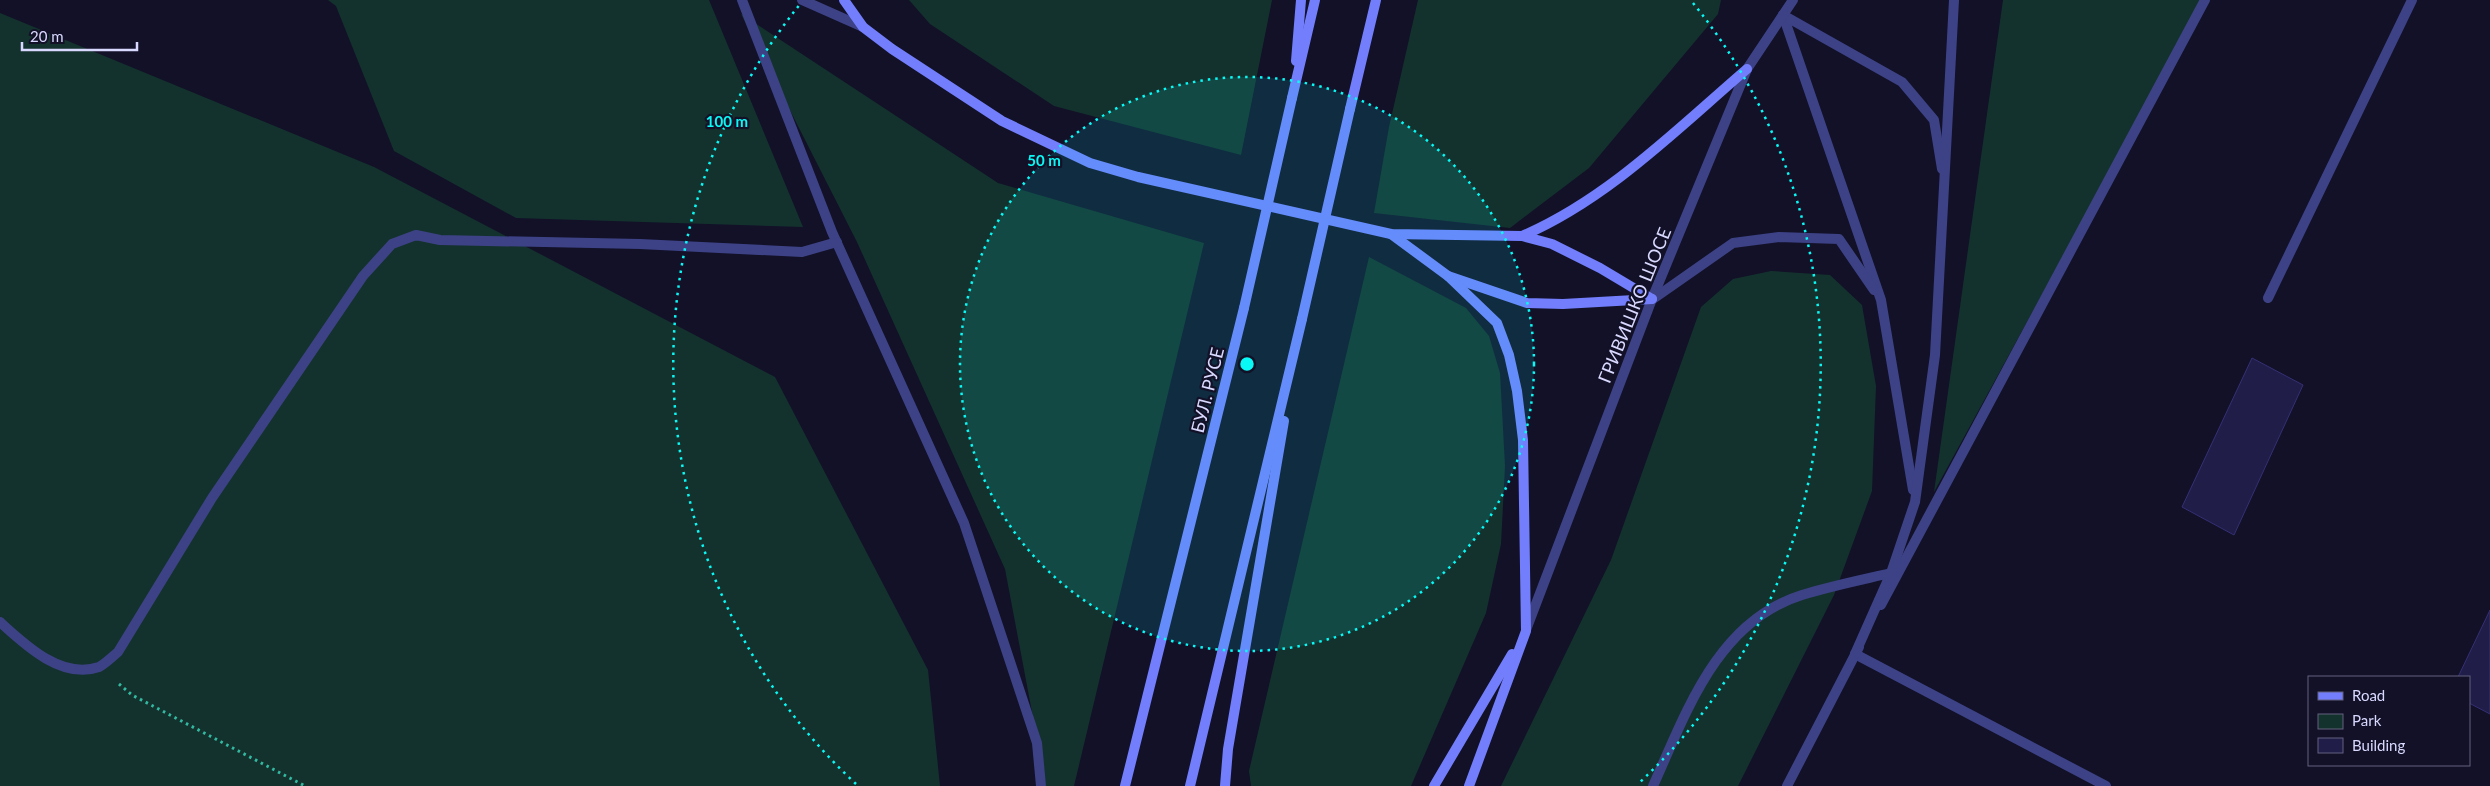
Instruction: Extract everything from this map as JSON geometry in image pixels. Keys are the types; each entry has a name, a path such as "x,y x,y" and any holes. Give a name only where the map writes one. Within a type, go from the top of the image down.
{"main road":[{"path":"844,0 863,27 892,49 1002,121 1090,164 1138,177 1391,234 1522,236 1552,244 1600,268 1652,299"},
{"path":"1292,98 1301,0"},
{"name":"БУЛ. РУСЕ","path":"1125,786 1244,308 1315,0"},
{"path":"1190,786 1376,0"},
{"path":"1522,236 1554,222 1613,181 1747,69"},
{"path":"1391,234 1448,276 1497,323 1509,355 1518,391 1523,440 1526,631 1469,786"},
{"path":"1448,276 1527,303 1563,304 1652,299"},
{"path":"1225,786 1228,749 1249,617 1302,319"},
{"path":"1434,786 1526,631"}],"street":[{"path":"742,0 837,242 964,523 1037,743 1041,786"},
{"path":"802,0 863,27"},
{"name":"ГРИВИШКО ШОСЕ","path":"1526,631 1652,299 1747,69 1793,0"},
{"path":"1855,654 1891,573 1915,502 1935,355 1954,0"},
{"path":"1787,786 1855,654 2205,0"},
{"path":"2268,298 2412,0"},
{"path":"1783,14 1902,82 1934,120 1944,187"},
{"path":"1783,14 1881,300 1915,502"},
{"path":"0,622 54,663 77,670 100,666 118,652 212,498 363,276 392,244 416,235 440,240 640,244 802,252 837,242"},
{"path":"1652,299 1732,243 1779,237 1839,239 1881,300"},
{"path":"1653,786 1699,685 1731,640 1766,612 1800,595 1891,573"},
{"path":"1855,654 2106,786"}],"path":[{"path":"100,666 132,695 305,786"}],"green space":[{"path":"328,0 709,0 803,227 516,218 394,151 336,6"},
{"path":"909,0 1272,0 1241,155 1054,106 930,24"},
{"path":"1418,0 1721,0 1718,14 1589,168 1510,228 1374,213 1389,127"},
{"path":"2003,0 2203,0 1934,492"},
{"path":"0,13 374,167 775,377 928,670 940,786 0,786"},
{"path":"741,14 998,183 1204,243 1074,786 1046,786 1005,569 857,242"},
{"path":"1369,257 1466,308 1489,336 1500,373 1505,466 1501,544 1486,613 1411,786 1251,786 1249,771"},
{"path":"1771,271 1830,275 1862,305 1876,386 1872,491 1834,595 1738,786 1501,786 1611,560 1701,307 1733,279"}],"building":[{"path":"2252,358 2303,385 2234,535 2182,507"},
{"path":"2490,610 2490,714 2470,704 2470,676 2458,676"}]}
